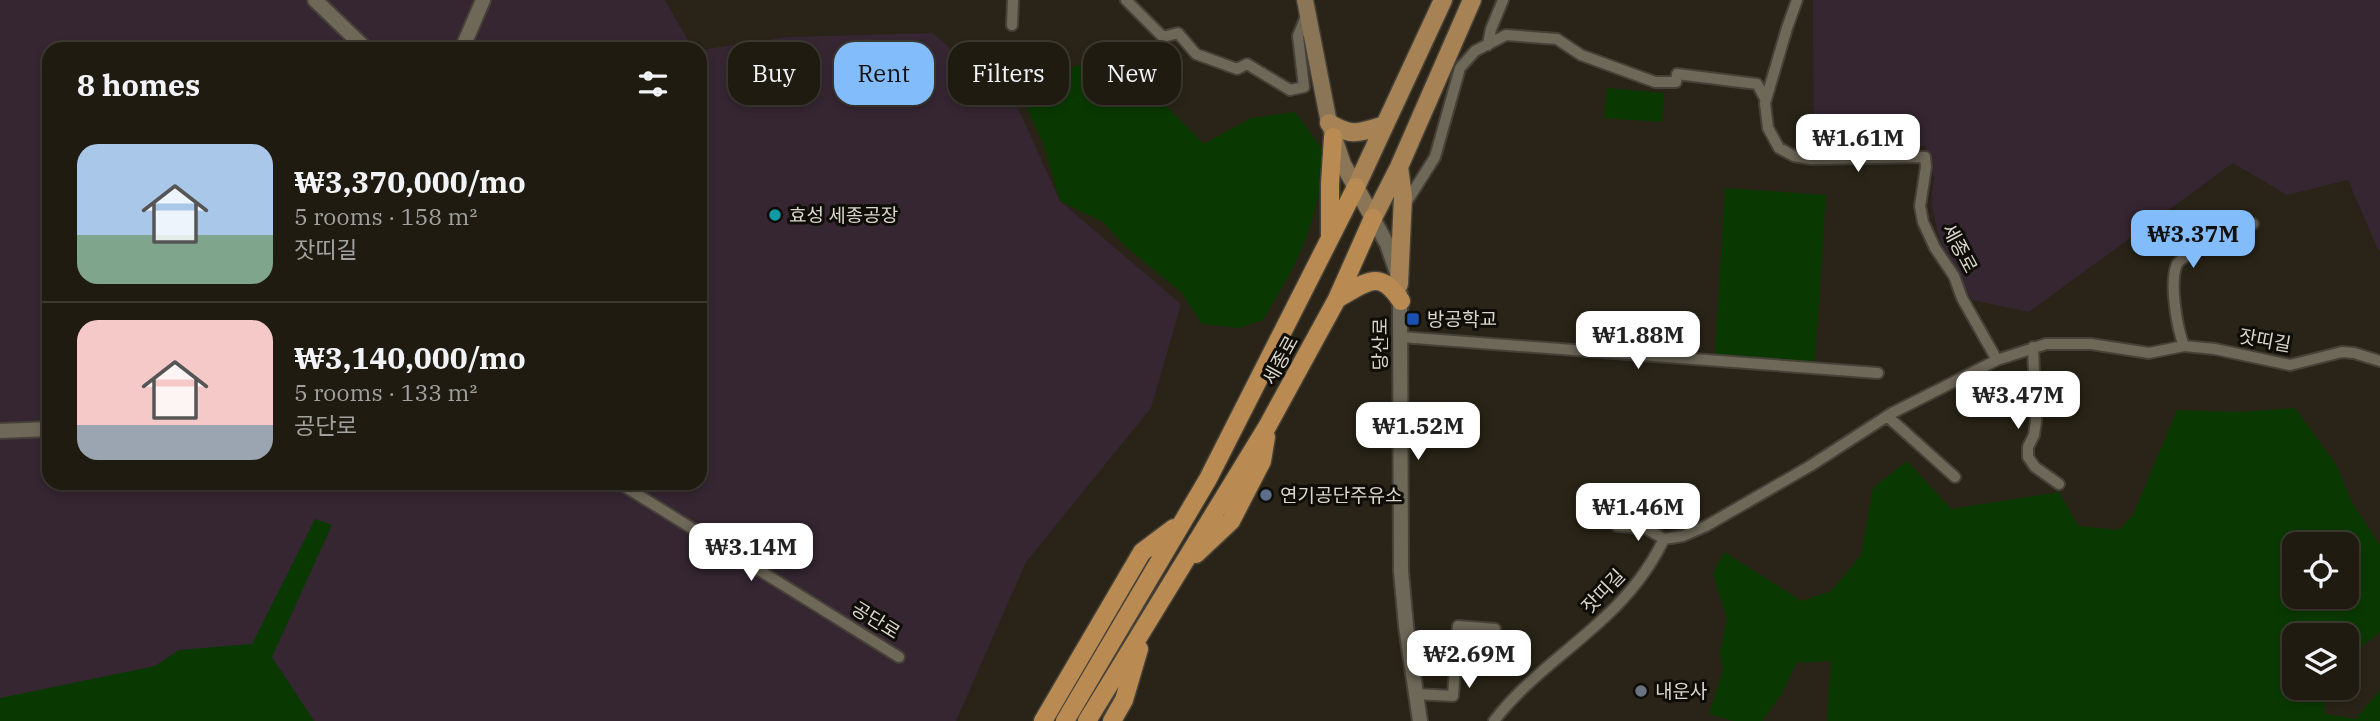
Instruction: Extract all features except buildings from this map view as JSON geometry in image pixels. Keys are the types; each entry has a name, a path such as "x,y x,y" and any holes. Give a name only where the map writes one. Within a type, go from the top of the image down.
{"highway":[{"path":"1331,130 1331,239"},
{"name":"세종로","path":"1065,721 1240,420 1356,187"},
{"name":"세종로","path":"1087,721 1267,427 1337,299 1373,218"},
{"path":"1337,299 1373,280 1381,281 1400,293"},
{"path":"1043,721 1142,552 1183,522"},
{"path":"1112,721 1124,700 1146,626"}],"main road":[{"name":"세종로","path":"1356,187 1443,0"},
{"name":"세종로","path":"1373,218 1399,167 1472,0"},
{"name":"당산로","path":"1307,6 1331,130 1343,164 1373,218"},
{"path":"1331,130 1353,134 1384,125"},
{"path":"1399,167 1403,197 1400,293"}],"street":[{"path":"315,0 359,42"},
{"path":"465,42 483,0"},
{"path":"1012,25 1013,0"},
{"name":"당산로","path":"1126,0 1163,37 1178,33 1196,54 1237,69 1247,64 1290,90 1304,87 1297,36 1307,6"},
{"path":"1488,44 1503,0"},
{"name":"세종로","path":"1797,0 1766,100 1768,128 1779,148 1794,156 1836,160 1925,157 1920,206 1923,222 1997,360"},
{"path":"1401,212 1435,157 1460,68 1475,51 1506,35 1557,38 1581,55 1655,82 1676,82 1677,74 1757,84 1766,100"},
{"name":"당산로","path":"1373,218 1387,244 1400,293 1401,571 1420,721"},
{"path":"2184,346 2179,333 2175,297 2177,264 2186,254 2200,248 2227,228 2253,224"},
{"path":"1401,337 1878,373"},
{"name":"잣띠길","path":"1494,721 1525,686 1605,617 1632,589 1656,556 1664,539 1683,536 1706,526 1810,467 1887,416 1997,360 2046,344 2091,344 2149,353 2184,346 2215,349 2290,365 2342,352 2380,361"},
{"path":"2033,347 2036,421 2034,435 2028,447 2028,457 2035,467 2059,484"},
{"path":"1887,416 1955,477"},
{"path":"0,431 42,429"},
{"name":"공단로","path":"630,490 900,657"},
{"path":"1617,526 1645,528 1664,539"},
{"path":"1416,694 1453,696 1458,626 1495,629"}],"shaded area":[{"path":"0,0 665,0 689,42 42,42 42,490 707,490 707,49 728,46 728,105 820,105 820,42 754,42 788,37 933,33 948,46 948,105 1015,105 1060,201 1181,304 1151,408 1026,562 956,721 0,721"},
{"path":"1813,0 2380,0 2380,250 2348,180 2287,195 2233,163 2029,312 1972,300 1941,244 1931,204 1934,177 1925,146 1814,155"}],"green space":[{"path":"1083,66 1083,105 1164,105 1204,144 1251,118 1295,112 1326,154 1306,238 1292,270 1263,320 1239,328 1202,324 1182,293 1125,246 1103,222 1060,201 1043,143 1026,105 1069,105 1069,69"},
{"path":"1607,88 1664,93 1662,122 1604,118"},
{"path":"1725,188 1826,195 1815,362 1715,356"},
{"path":"2295,408 2337,466 2351,501 2380,545 2380,632 2359,649 2359,623 2282,623 2282,700 2324,700 2325,714 2356,719 2380,690 2380,721 1827,721 1831,661 1796,663 1783,692 1762,721 1734,721 1709,714 1723,670 1720,652 1727,618 1713,574 1724,552 1802,601 1831,591 1861,555 1873,488 1907,461 1951,509 2059,492 2078,526 2119,530 2133,515 2177,410 2240,412"},
{"path":"315,519 332,525 272,657 314,721 0,721 0,698 155,666 179,650 252,644"}],"place":[{"name":"효성 세종공장","path":"775,215"},
{"name":"방공학교","path":"1413,319"},
{"name":"연기공단주유소","path":"1266,495"},
{"name":"내운사","path":"1641,691"}]}
